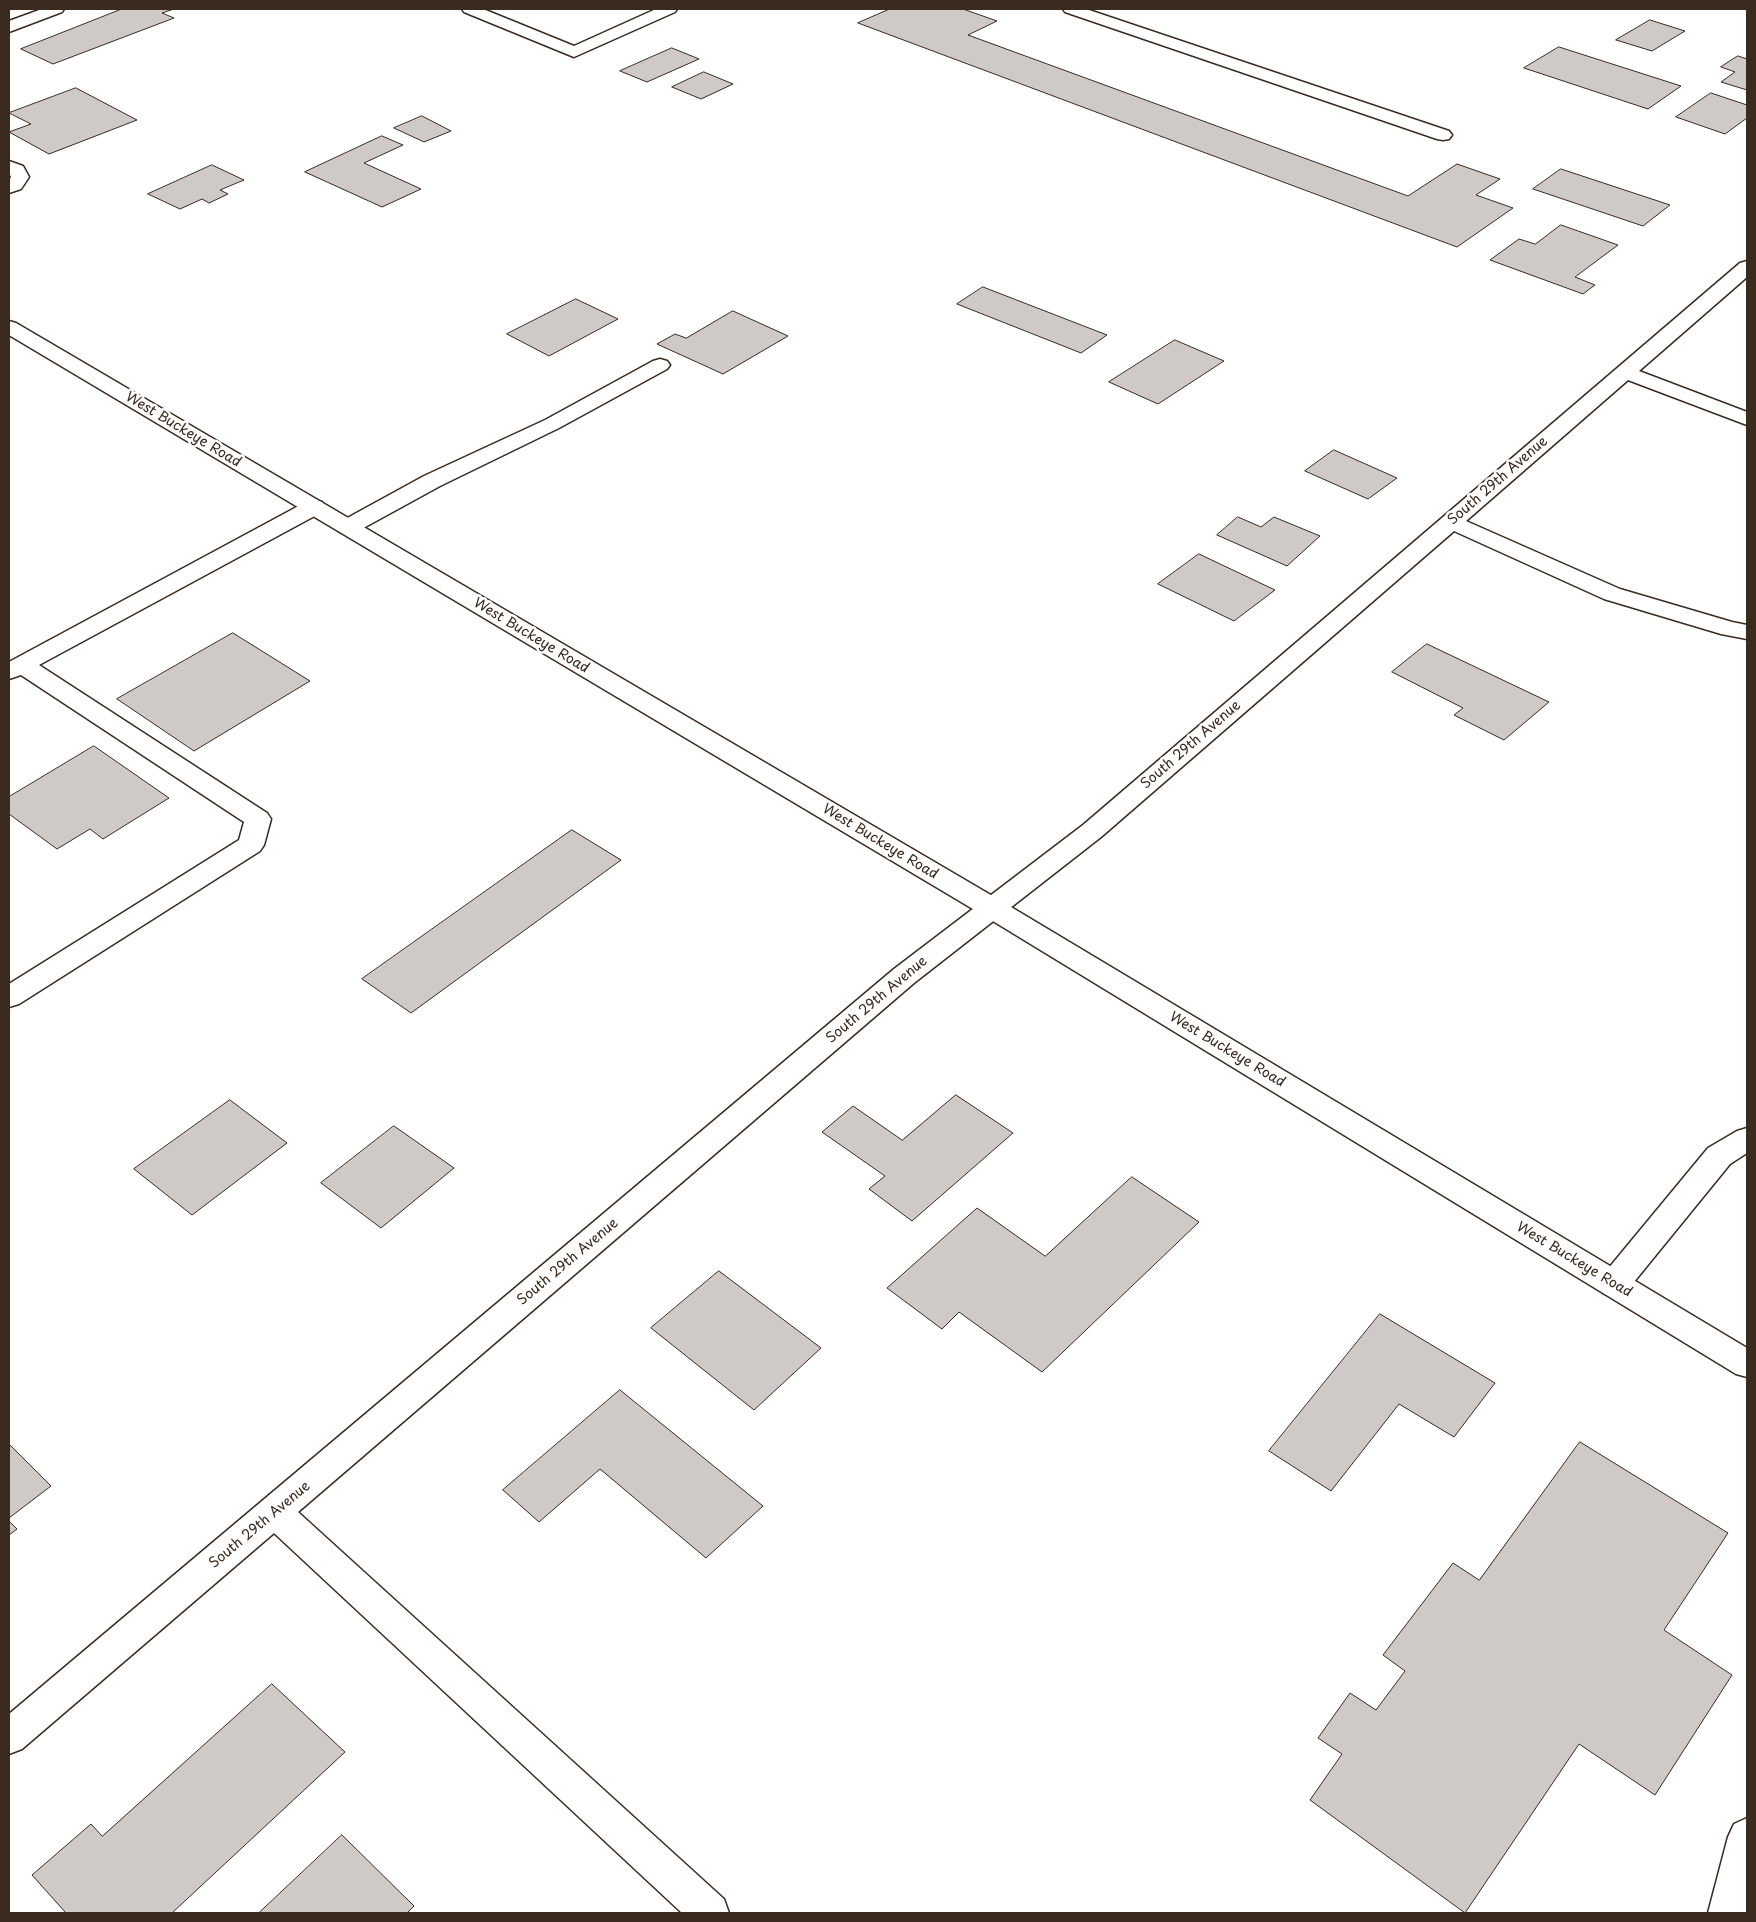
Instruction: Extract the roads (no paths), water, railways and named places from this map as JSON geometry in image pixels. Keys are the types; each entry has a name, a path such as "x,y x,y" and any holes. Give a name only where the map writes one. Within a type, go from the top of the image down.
{"street":[{"path":"9,27 56,9"},
{"path":"470,9 574,52 669,9"},
{"path":"1071,9 1443,135"},
{"path":"9,166 17,170 20,177 15,185 9,188"},
{"name":"South 29th Avenue","path":"9,1737 904,976 1092,830 1747,267"},
{"name":"West Buckeye Road","path":"9,327 992,908 1747,1364"},
{"path":"348,527 432,481 552,424 660,364"},
{"path":"1624,372 1747,419"},
{"path":"15,669 314,508"},
{"path":"1450,522 1612,594 1729,629 1747,632"},
{"path":"9,997 251,845 258,819 15,669"},
{"path":"1614,1284 1719,1156 1747,1139"},
{"path":"275,1512 710,1913"},
{"path":"1726,1913 1747,1837"}]}
